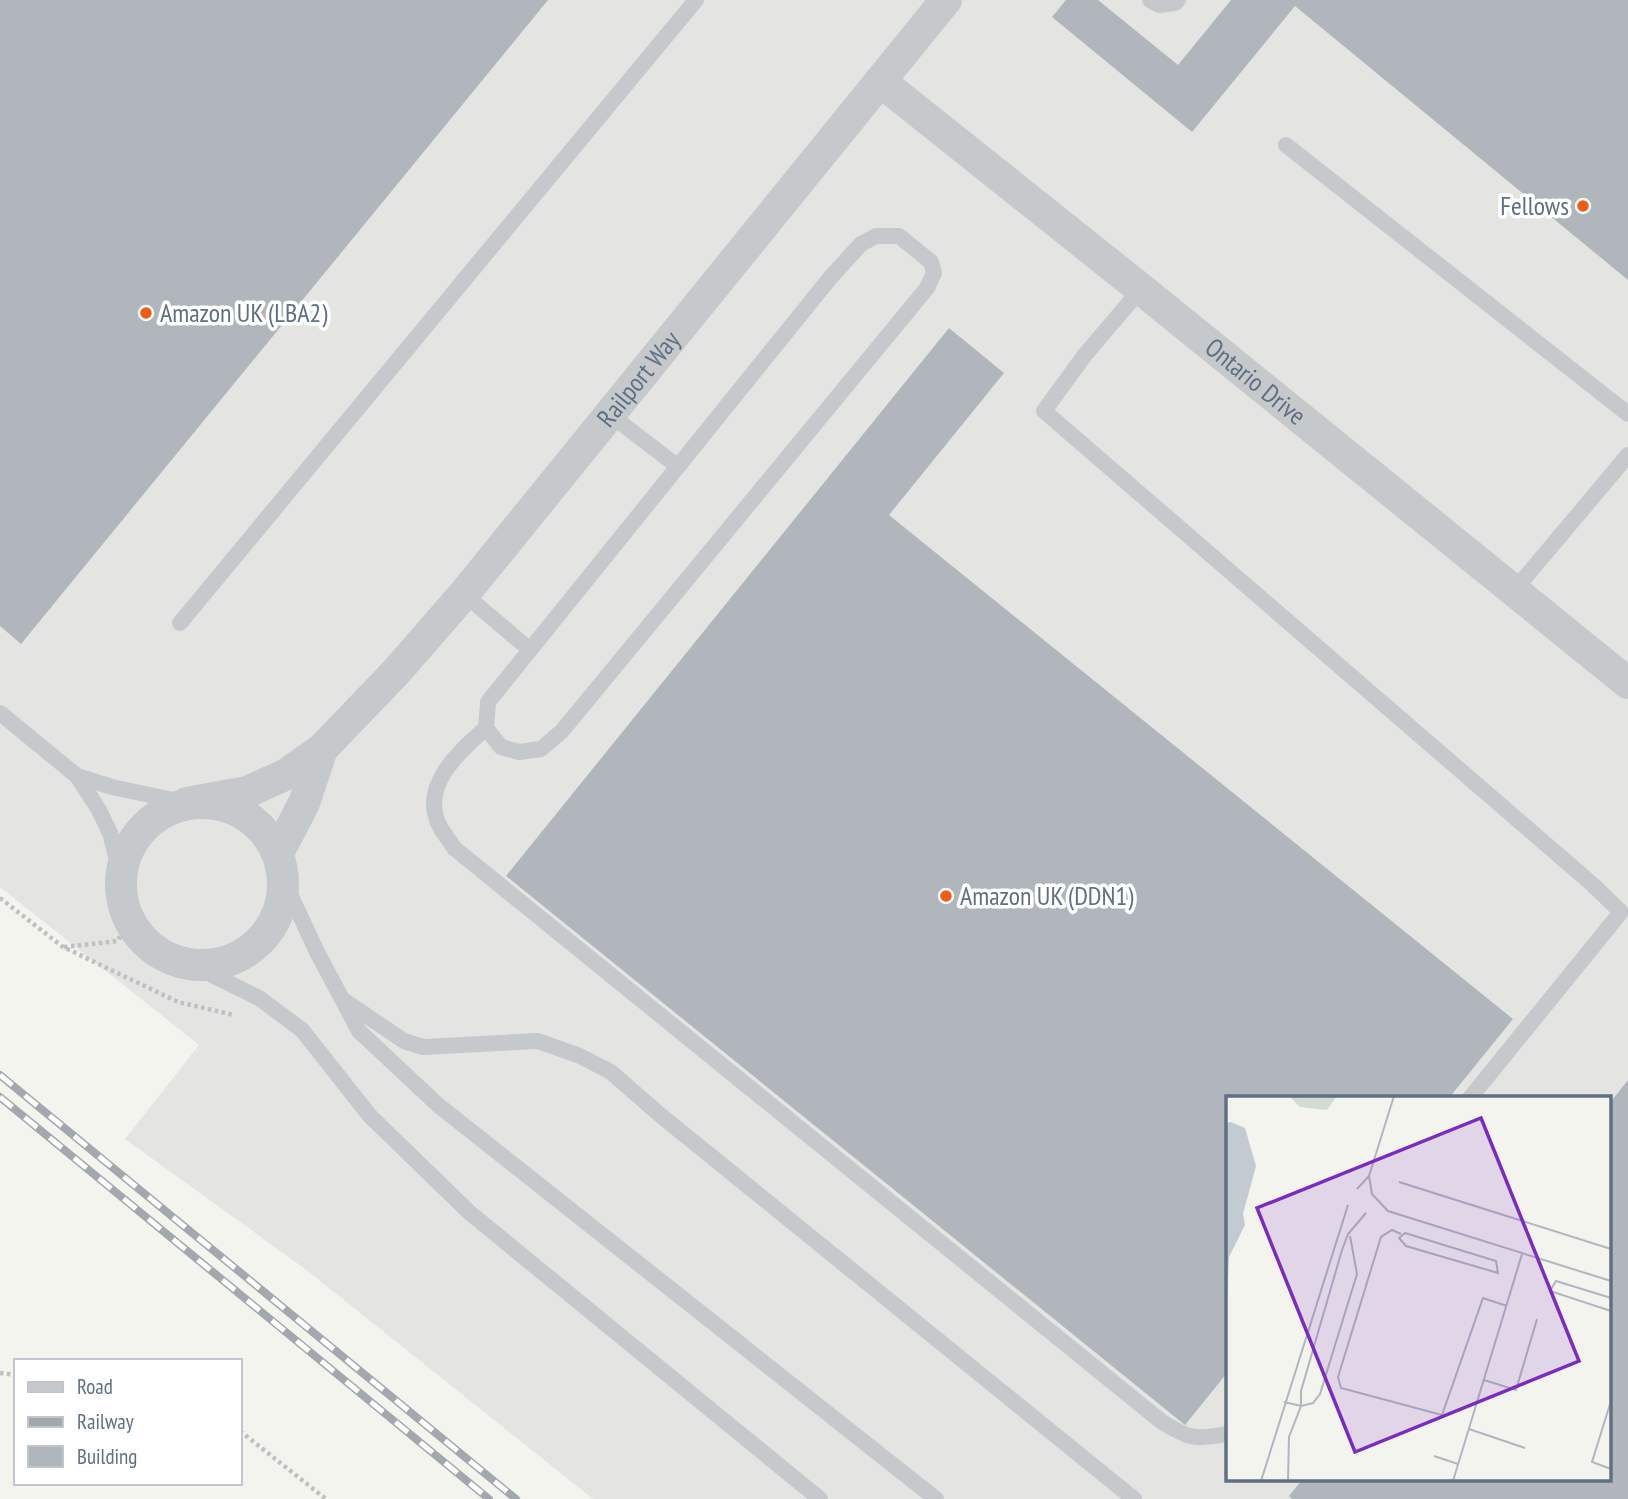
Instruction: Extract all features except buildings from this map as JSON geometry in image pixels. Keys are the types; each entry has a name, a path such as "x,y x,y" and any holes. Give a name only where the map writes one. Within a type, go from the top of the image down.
{"street":[{"name":"Railport Way","path":"322,749 396,672 464,594 946,0"},
{"name":"Ontario Drive","path":"880,81 1142,289 1628,684"},
{"path":"322,749 281,867 280,909 267,934 247,953 220,964 192,965 166,958 144,941 128,918 122,898 121,876 126,855 136,836 150,821 167,810 187,803 247,792 285,775 322,749"},
{"path":"187,803 215,803 242,812 263,829 281,867"}],"lane":[{"path":"180,623 696,0"},
{"path":"1150,0 1159,5 1175,3 1178,0"},
{"path":"1286,145 1628,414"},
{"path":"876,236 899,236 931,262 934,273 927,288 562,731 541,749 519,752 500,747 486,728 488,702 529,649 822,288 861,244 876,236"},
{"path":"1142,289 1084,356 1044,411 1592,884 1621,912 1472,1096"},
{"path":"608,414 677,466"},
{"path":"1513,592 1628,454"},
{"path":"464,594 529,649"},
{"path":"0,713 77,776 110,833 121,876"},
{"path":"486,728 456,754 441,776 434,803 438,823 454,848 1162,1422 1186,1437 1205,1438 1226,1434"},
{"path":"77,776 112,787 187,803"},
{"path":"281,867 359,1031 438,1105 936,1499"},
{"path":"192,965 259,998 302,1030 370,1116 470,1213 820,1499"},
{"path":"342,999 404,1041 423,1047 538,1041 580,1056 611,1072 659,1114 1134,1499"}],"path":[{"path":"0,898 63,947 178,1002 240,1016"},
{"path":"63,947 118,941 128,918"},
{"path":"242,1433 326,1499"}],"shaded area":[{"path":"0,0 1628,0 1628,1499 593,1499 305,1269 125,1139 199,1045 0,887"}],"railway":[{"path":"0,1075 516,1499"},
{"path":"0,1097 489,1499"}],"place":[{"name":"Fellows","path":"1583,206"},
{"name":"Amazon UK (LBA2)","path":"146,313"},
{"name":"Amazon UK (DDN1)","path":"946,896"}]}
